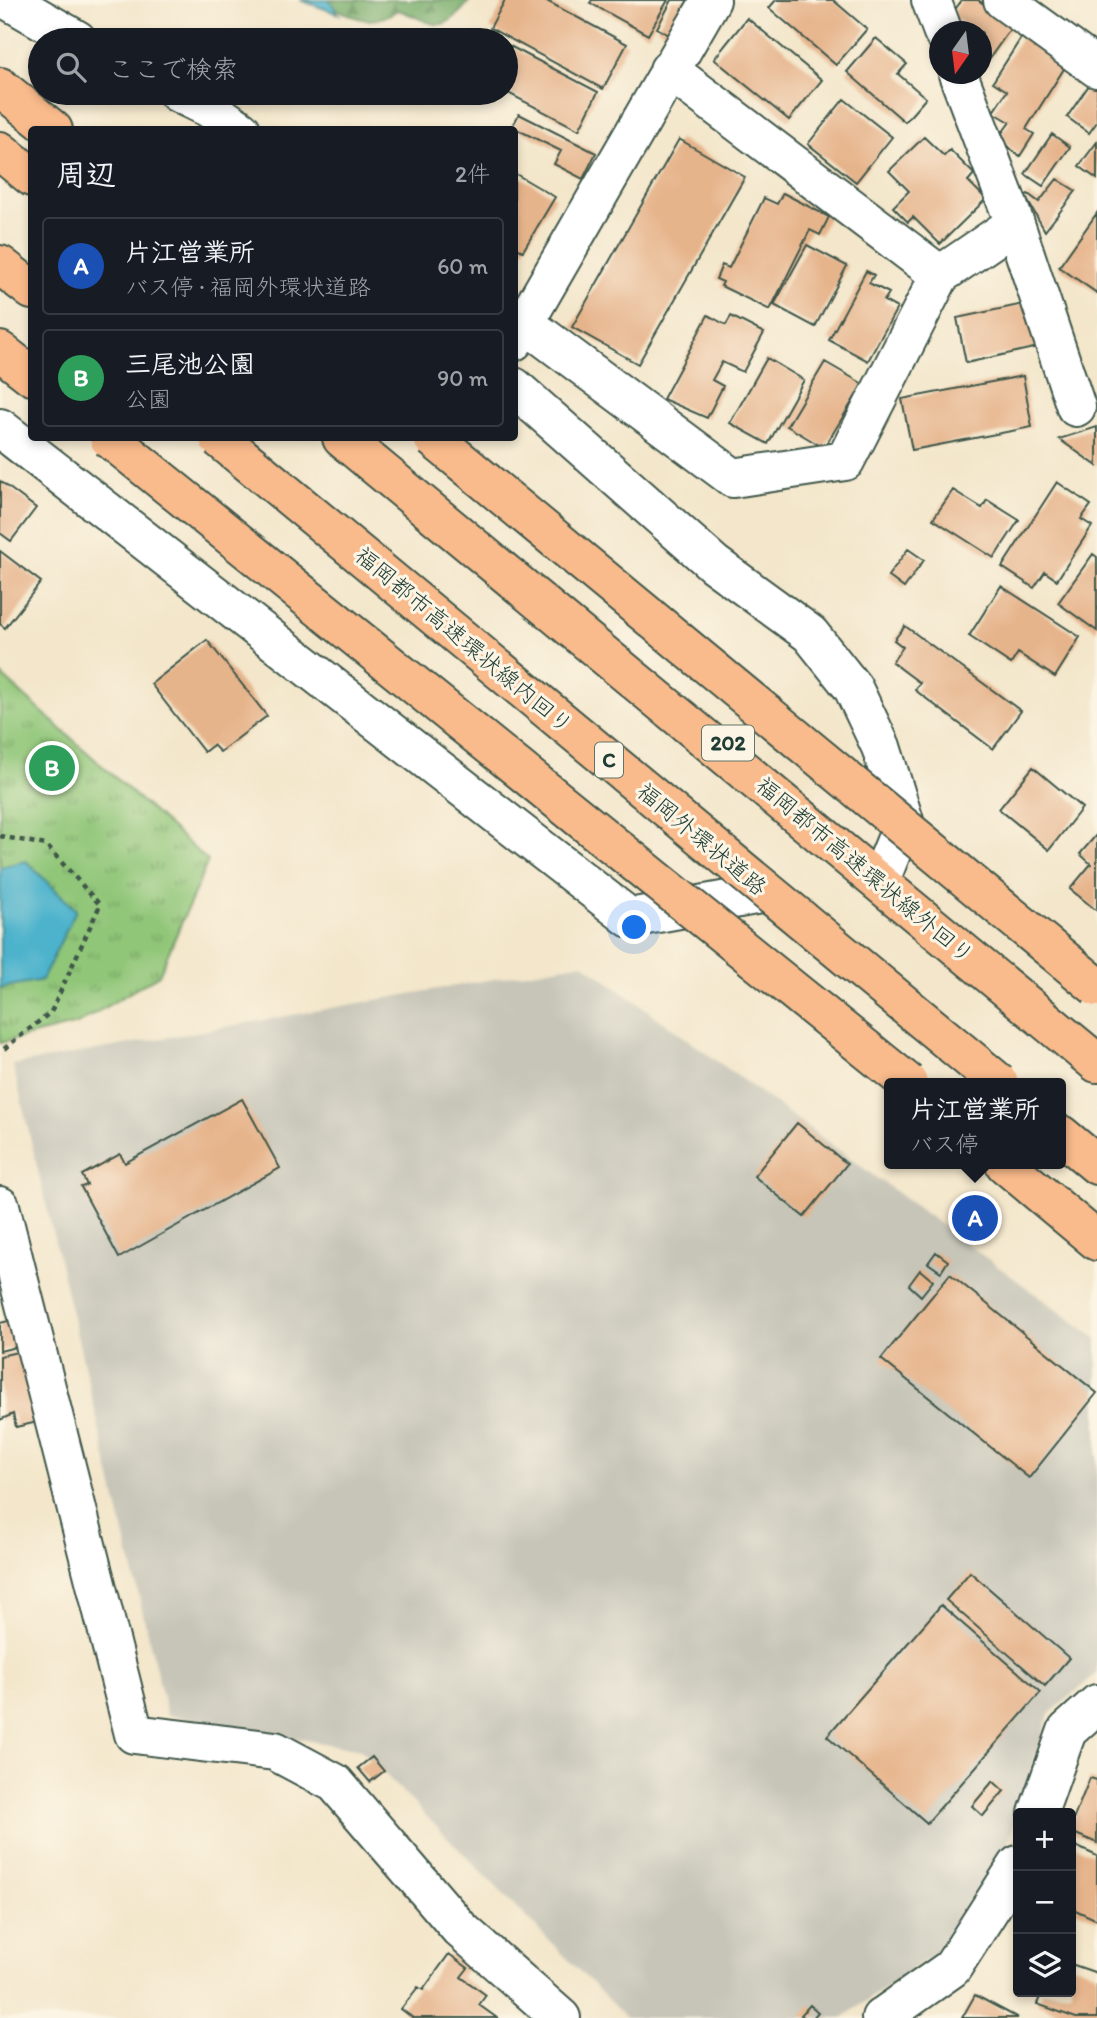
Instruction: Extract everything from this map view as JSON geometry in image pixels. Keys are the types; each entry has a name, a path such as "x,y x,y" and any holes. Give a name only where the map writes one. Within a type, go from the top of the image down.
{"highway":[{"path":"0,87 48,126"},
{"path":"0,151 28,174"},
{"path":"0,167 28,188"},
{"path":"0,265 28,287"},
{"path":"0,272 28,292"},
{"path":"0,351 28,373"},
{"path":"113,441 902,1078"},
{"name":"福岡外環状道路","path":"223,441 284,487 981,1078"},
{"name":"福岡都市高速環状線内回り","path":"223,441 993,1078"},
{"name":"福岡都市高速環状線外回り","path":"346,441 1097,1063"},
{"name":"202","path":"367,441 883,873 1097,1045"},
{"path":"437,441 1097,987"},
{"path":"1066,1139 1097,1165"},
{"path":"1066,1150 1097,1176"},
{"path":"1011,1169 1097,1241"}],"street":[{"path":"9,0 57,28"},
{"path":"711,0 520,332 733,478 845,461 940,275 1015,224"},
{"path":"931,0 939,21"},
{"path":"1003,0 1097,68"},
{"path":"669,70 940,275"},
{"path":"962,84 1015,224 1076,407"},
{"path":"203,105 235,126"},
{"path":"518,391 714,564 810,634 853,688 881,747 904,821 883,873"},
{"path":"0,428 630,918 766,893"},
{"path":"0,1206 134,1734 275,1751 335,1783 460,1929 561,2018"},
{"path":"1040,1808 1067,1731 1097,1704"},
{"path":"881,2018 951,1968 1014,1871"}],"path":[{"path":"0,836 46,845 100,905 51,1012 0,1052"}],"shaded area":[{"path":"583,963 1097,1339 1097,1673 1049,1714 1019,1808 1013,1808 1013,1827 1006,1849 935,1953 842,2018 626,2018 361,1750 167,1715 13,1065"}],"green space":[{"path":"470,0 452,20 437,24 398,10 378,19 360,19 323,2"},
{"path":"0,674 208,861 159,975 77,1024 0,1043"}],"water":[{"path":"300,0 329,0 339,14"},
{"path":"26,861 76,910 42,980 0,988 0,867"}],"building":[{"path":"505,0 545,0 627,44 603,89 518,43 518,28 490,28"},
{"path":"592,0 668,0 648,35 590,3"},
{"path":"672,0 688,0 669,35 657,28"},
{"path":"776,0 833,0 867,29 836,65 769,8"},
{"path":"962,0 978,0 1013,25 992,55 992,21 959,21 951,15"},
{"path":"747,18 822,80 789,120 714,59"},
{"path":"1023,35 1067,64 1026,129 1034,134 1020,156 1009,148 1002,133 1010,122 993,112 1007,91 993,82"},
{"path":"876,38 907,64 898,74 926,98 905,122 847,72"},
{"path":"518,50 598,92 579,130 518,98"},
{"path":"1094,78 1097,80 1097,122 1089,133 1067,117"},
{"path":"844,99 892,137 856,182 808,144"},
{"path":"519,114 596,153 583,179 554,164 561,151 518,130 518,126 513,126"},
{"path":"1052,134 1070,147 1043,186 1025,174"},
{"path":"924,137 944,156 950,150 974,174 968,181 986,199 940,244 913,217 908,222 893,207 909,191 889,171"},
{"path":"679,139 745,177 638,364 572,327"},
{"path":"1097,142 1097,179 1079,166"},
{"path":"518,175 555,197 523,251 518,249"},
{"path":"1057,179 1076,191 1045,231 1025,196 1028,194 1039,202"},
{"path":"783,193 829,217 820,235 810,230 770,310 721,286 723,282 716,279 722,265 729,268 764,198 777,204"},
{"path":"1097,213 1097,293 1059,267"},
{"path":"807,245 847,266 815,327 774,305"},
{"path":"866,271 874,275 869,283 889,293 884,301 897,308 868,361 829,340"},
{"path":"1028,303 1038,347 966,363 957,318"},
{"path":"708,315 726,325 731,316 764,333 743,372 722,362 712,380 723,386 707,418 663,399"},
{"path":"767,358 804,380 768,444 730,423"},
{"path":"825,362 863,384 824,448 787,426"},
{"path":"1023,376 1032,427 912,450 902,399"},
{"path":"1097,427 1097,466 1059,439"},
{"path":"0,481 36,508 11,541 0,533"},
{"path":"1057,482 1091,505 1081,519 1092,526 1057,580 1045,572 1034,588 1002,567"},
{"path":"953,490 982,508 987,500 1019,520 994,558 933,519"},
{"path":"908,549 924,560 904,588 888,576"},
{"path":"0,551 41,582 5,628 0,624"},
{"path":"1093,554 1097,557 1097,631 1058,603"},
{"path":"1001,586 1080,637 1055,677 1018,653 1011,664 969,636"},
{"path":"905,626 1021,711 993,749 915,690 920,683 892,662 903,647 894,640"},
{"path":"207,640 267,716 220,752 213,745 204,752 151,684"},
{"path":"1033,767 1082,808 1049,850 999,809"},
{"path":"1097,834 1097,911 1070,889 1091,864 1080,854"},
{"path":"242,1099 280,1168 119,1258 81,1187 87,1185 82,1175 120,1154 125,1163"},
{"path":"797,1123 847,1164 804,1217 754,1176"},
{"path":"936,1252 948,1261 941,1272 928,1263"},
{"path":"920,1270 933,1281 921,1296 909,1285"},
{"path":"950,1274 1097,1393 1029,1478 881,1359"},
{"path":"21,1318 28,1344 0,1351 0,1323"},
{"path":"30,1349 46,1420 16,1427 13,1414 0,1420 0,1356"},
{"path":"970,1572 1069,1658 1045,1686 946,1600"},
{"path":"941,1605 1041,1692 927,1823 827,1736"},
{"path":"372,1757 384,1771 370,1782 358,1768"},
{"path":"1090,1778 1097,1780 1097,1843 1076,1834 1076,1813"},
{"path":"993,1781 1004,1791 983,1816 972,1806"},
{"path":"1076,1846 1097,1856 1097,1920 1076,1910"},
{"path":"449,1954 468,1968 461,1977 486,1995 479,2005 497,2018 413,2018 401,2009 418,1987 423,1990"},
{"path":"1076,1966 1097,1973 1097,2018 1076,2018 1037,2004 1040,1997 1076,1997"},
{"path":"975,1995 1018,2018 962,2018"},
{"path":"810,2005 818,2012 813,2018 805,2018 801,2015"}],"place":[{"name":"三尾池公園","path":"52,768"},
{"name":"片江営業所","path":"975,1218"}]}
